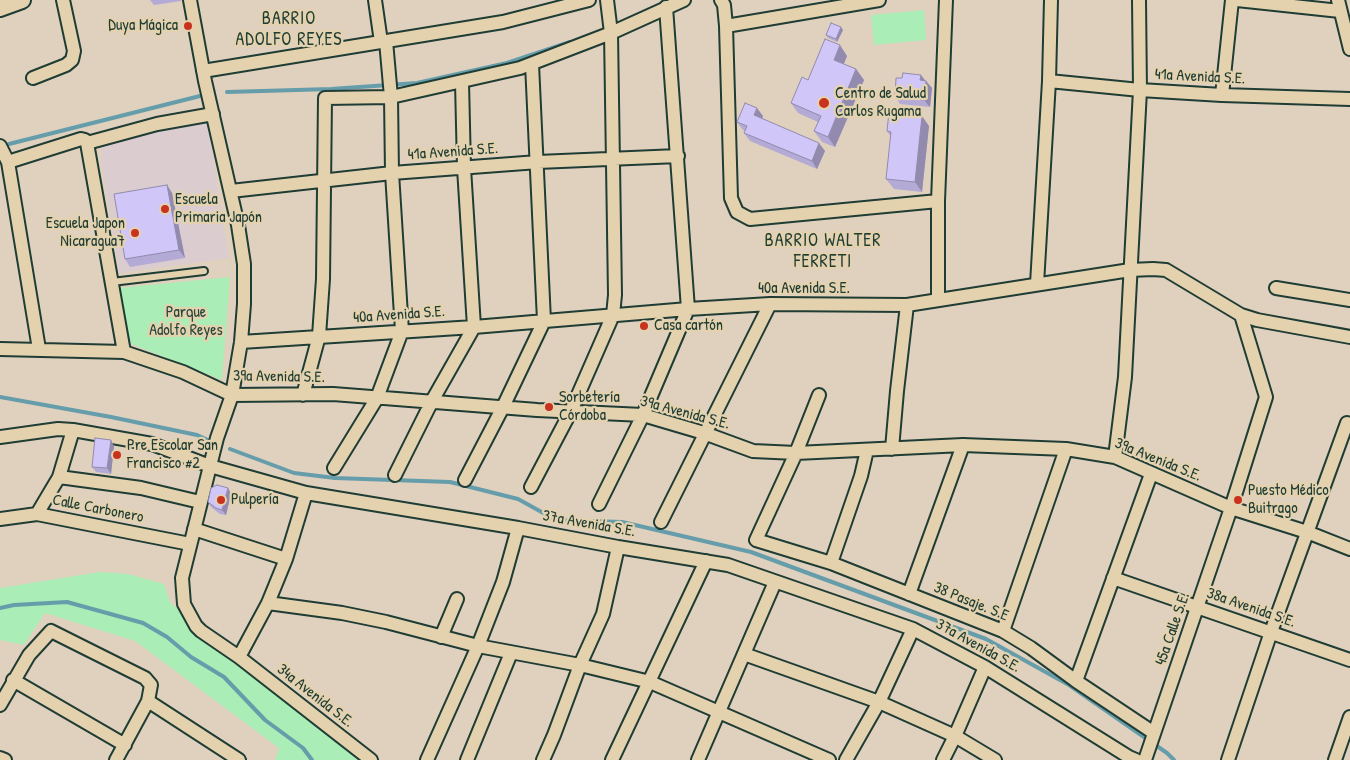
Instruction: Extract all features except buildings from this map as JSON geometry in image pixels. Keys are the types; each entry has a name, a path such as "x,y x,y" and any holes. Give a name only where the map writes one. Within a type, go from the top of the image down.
{"street":[{"path":"0,8 22,0"},
{"path":"33,78 66,65 72,60 74,51 62,0"},
{"name":"34a Avenida S.E.","path":"190,0 231,191 244,264 241,342 232,395 200,502 182,578 184,604 196,626 221,646 239,657 371,760"},
{"path":"334,468 377,398 402,331 392,173 391,98 384,42 375,0"},
{"path":"204,71 504,22 589,0"},
{"path":"531,487 571,411 613,315 613,159 610,33 607,0"},
{"path":"303,395 319,336 323,279 324,98 391,98 520,68 610,33 684,0"},
{"path":"721,0 724,6 726,26 731,198 737,212 750,219 938,201"},
{"path":"726,26 879,0"},
{"path":"938,300 938,201 946,0"},
{"path":"1037,284 1049,81 1051,0"},
{"path":"1115,457 1125,377 1140,90 1139,0"},
{"path":"1222,95 1232,0"},
{"path":"1237,0 1339,5 1350,49"},
{"path":"599,504 643,416 688,309 666,7"},
{"path":"465,480 503,407 544,320 532,64"},
{"name":"41a Avenida S.E.","path":"1049,81 1140,90 1222,95 1350,99"},
{"path":"395,475 432,401 474,327 464,168 462,82"},
{"path":"87,143 157,124 213,114"},
{"path":"8,162 81,139 87,143 124,352"},
{"path":"0,146 8,162 39,349"},
{"name":"41a Avenida S.E.","path":"231,191 392,173 538,162 678,156"},
{"name":"40a Avenida S.E.","path":"241,342 474,327 544,320 770,304 908,305 1130,270 1166,270 1241,315 1257,320 1350,337"},
{"path":"1276,288 1350,300"},
{"path":"660,522 770,304"},
{"path":"892,449 908,305"},
{"name":"45a Calle S.E.","path":"1145,760 1231,508 1266,397 1241,315"},
{"name":"39a Avenida S.E.","path":"0,349 124,352 183,372 232,395 333,394 643,416 704,433 753,451 796,453 963,445 1066,449 1115,457 1231,508 1307,532 1350,549"},
{"path":"796,453 819,395"},
{"path":"1228,760 1271,632 1347,423"},
{"name":"37a Avenida S.E.","path":"0,437 58,429 73,430 152,444 210,466 306,492 728,565 913,629 986,667 1136,760"},
{"path":"37,514 59,477 73,430"},
{"path":"909,594 963,445"},
{"path":"1003,631 1066,449"},
{"path":"831,563 861,476 867,450"},
{"name":"38 Pasaje. S.E","path":"796,453 756,540 831,563 1003,631 1031,648 1152,739"},
{"path":"1076,681 1151,474"},
{"path":"59,477 141,488 200,502"},
{"path":"239,657 268,603 286,560 306,492"},
{"name":"Calle Carbonero","path":"0,519 37,514 190,544"},
{"path":"427,760 478,646 503,582 518,528"},
{"path":"194,529 286,560"},
{"path":"543,760 580,665 603,614 618,547"},
{"path":"612,760 706,560"},
{"name":"38a Avenida S.E.","path":"1113,578 1350,660"},
{"path":"698,760 775,582"},
{"path":"441,637 457,599"},
{"path":"268,603 386,622 478,646 580,665 650,682 829,760"},
{"path":"846,760 879,702 913,629"},
{"path":"0,705 29,654 51,632 145,678 150,686 148,701 116,760"},
{"path":"467,760 511,653"},
{"path":"744,654 879,702 955,736 995,760"},
{"path":"943,760 986,667"},
{"path":"13,680 125,745"},
{"path":"148,701 239,760"},
{"path":"1335,760 1350,717"},
{"path":"0,758 6,760"}],"lane":[{"path":"112,282 204,271"}],"shaded area":[{"name":"Escuela Primaria Japón","path":"207,120 229,258 119,273 101,159 102,145"}],"green space":[{"path":"924,10 926,40 874,45 871,15"},
{"name":"Parque Adolfo Reyes","path":"230,277 222,380 129,343 119,288"},
{"path":"100,572 128,574 164,584 170,602 201,631 371,760 275,760 279,748 135,641 45,613 24,645 0,640 0,588"}],"waterway":[{"path":"227,92 331,89 417,83 507,63 570,42"},
{"path":"9,144 200,96"},
{"path":"0,397 197,435 210,441"},
{"path":"230,449 294,473 335,478 450,482 518,499 556,520 622,522 751,552 986,639 1069,685 1167,753 1174,760"},
{"path":"0,608 14,605 67,602 143,623 167,637 191,657 224,677 265,720 303,748 312,760"}],"place":[{"name":"Duya Mágica","path":"188,26"},
{"name":"Centro de Salud Carlos Rugama","path":"824,103"},
{"name":"Escuela Primaria Japón","path":"165,209"},
{"name":"Escuela Japon Nicaragua7","path":"135,233"},
{"name":"Casa cartón","path":"644,326"},
{"name":"Sorbetería Córdoba","path":"549,407"},
{"name":"Pre Escolar San Francisco #2","path":"117,455"},
{"name":"Pulpería","path":"221,500"},
{"name":"Puesto Médico Buitrago","path":"1238,500"}],"district":[{"name":"BARRIO ADOLFO REYES","path":"289,29"},
{"name":"BARRIO WALTER FERRETI","path":"823,251"}]}
